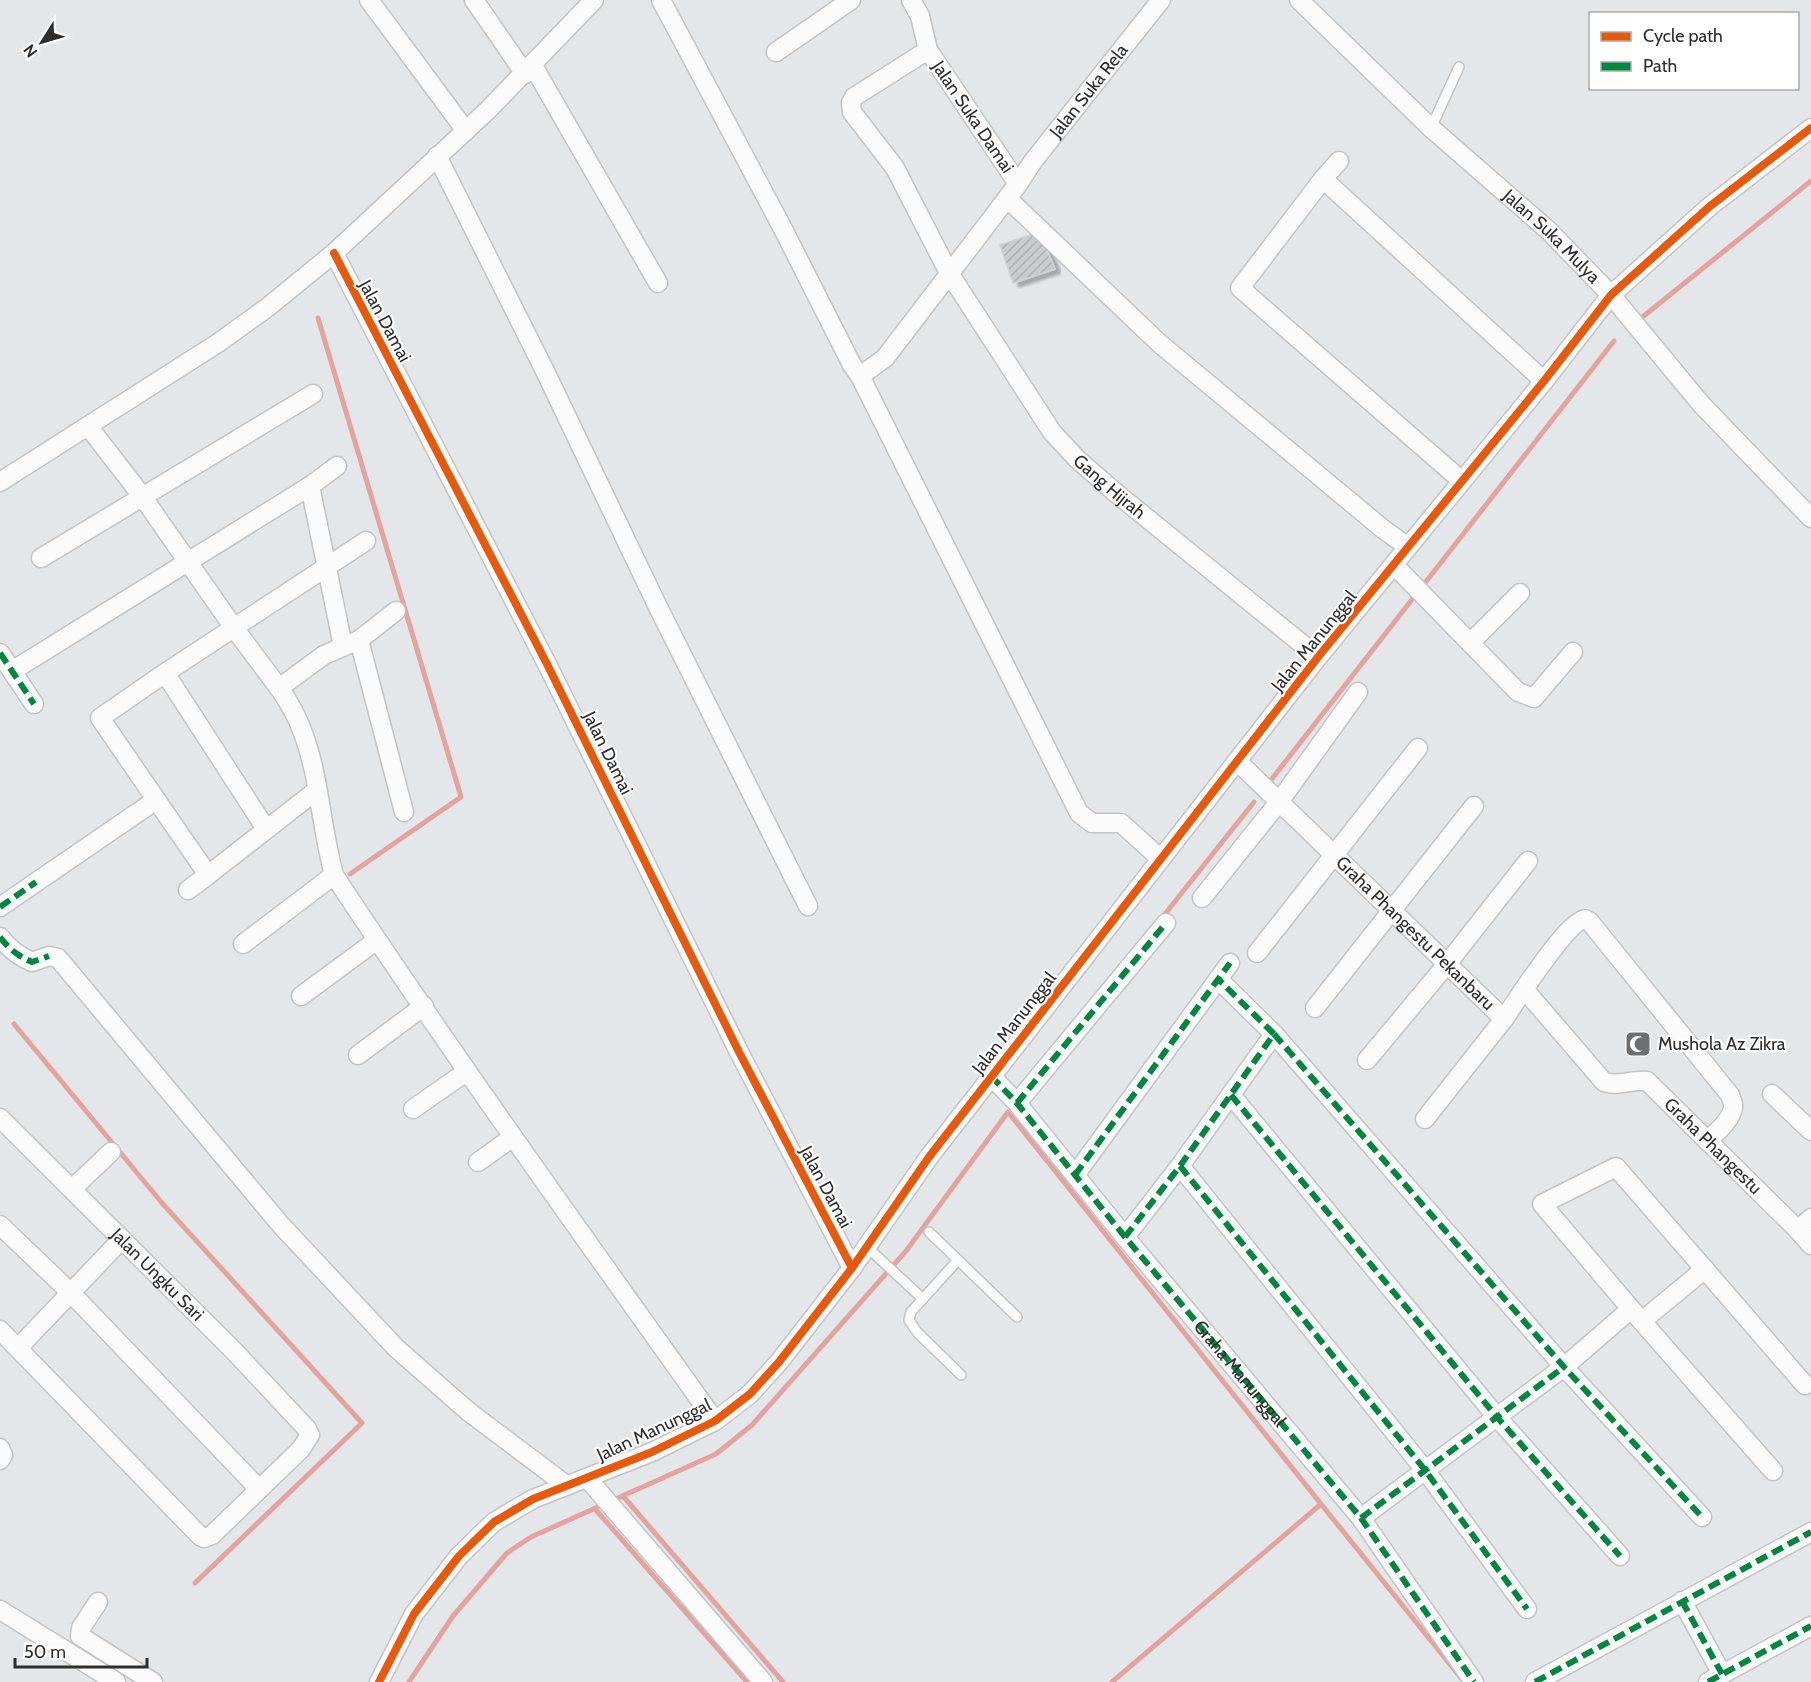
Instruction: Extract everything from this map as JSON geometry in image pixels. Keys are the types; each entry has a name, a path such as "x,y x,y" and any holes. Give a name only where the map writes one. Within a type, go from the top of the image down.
{"street":[{"path":"369,0 466,130"},
{"path":"474,0 528,69 658,283"},
{"path":"661,0 782,227 852,365 860,376 1079,813 1092,823 1121,823 1161,859"},
{"path":"776,52 851,0"},
{"name":"Jalan Suka Damai","path":"911,0 920,15 928,51 1013,191 1159,343 1374,522 1408,547"},
{"name":"Jalan Suka Rela","path":"860,376 885,358 1013,191 1034,160 1161,0"},
{"name":"Jalan Suka Mulya","path":"1299,0 1431,128 1548,230 1615,300 1701,404 1808,509"},
{"path":"0,482 218,343 268,307 334,253 489,110 587,3"},
{"name":"Gang Hijrah","path":"928,51 854,98 851,103 852,112 895,168 949,273 1052,432 1077,459 1318,657"},
{"name":"Jalan Manunggal","path":"379,1682 414,1614 459,1556 494,1522 533,1499 566,1485 589,1480 715,1421 750,1394 779,1362 869,1249 929,1157 1318,657 1544,381 1615,300 1709,207 1811,128"},
{"path":"437,156 808,906"},
{"path":"1339,161 1240,288 1462,481"},
{"path":"1323,179 1544,381"},
{"name":"Jalan Damai","path":"334,253 552,674 739,1052 852,1268"},
{"path":"41,558 313,394"},
{"path":"88,426 142,496 294,710 304,734 318,790 334,875 424,1006 466,1072 715,1421"},
{"path":"12,672 310,486 337,466"},
{"path":"310,486 326,567 404,812"},
{"path":"208,876 100,718 366,541"},
{"path":"1394,565 1518,692 1534,698 1573,652"},
{"path":"1470,643 1520,593"},
{"path":"279,688 324,656 351,643 396,611"},
{"path":"0,653 34,704"},
{"path":"165,673 266,829"},
{"path":"1202,898 1358,692"},
{"path":"1257,953 1418,748"},
{"name":"Graha Phangestu Pekanbaru","path":"1237,761 1504,1019 1570,928 1581,919 1590,922 1730,1095 1732,1111 1719,1130 1707,1141"},
{"path":"188,890 318,790"},
{"path":"0,906 156,800"},
{"path":"1315,1008 1474,806"},
{"path":"1367,1060 1448,964 1528,861"},
{"path":"243,944 334,875"},
{"path":"1016,1103 1166,924"},
{"path":"0,937 9,949 32,962 49,956 58,958 280,1224 396,1348 469,1412 566,1485"},
{"path":"301,996 377,940"},
{"path":"1075,1175 1230,963"},
{"path":"1218,979 1274,1034 1563,1366 1702,1517"},
{"name":"Graha Phangestu","path":"1524,989 1604,1082 1613,1084 1647,1081 1707,1141 1804,1224 1811,1245"},
{"path":"358,1055 424,1006"},
{"path":"1425,1119 1504,1019"},
{"path":"1125,1237 1180,1166 1274,1034"},
{"path":"413,1109 466,1072"},
{"name":"Graha Manunggal","path":"993,1077 1361,1518 1474,1682"},
{"path":"1772,1094 1811,1131"},
{"path":"1231,1095 1496,1416 1620,1556"},
{"name":"Jalan Ungku Sari","path":"0,1118 234,1352 307,1429 310,1436 301,1449 259,1489"},
{"path":"478,1162 513,1137"},
{"path":"72,1189 111,1152"},
{"path":"1180,1166 1425,1470 1527,1609"},
{"path":"1773,1471 1542,1204 1616,1167 1805,1385"},
{"path":"0,1225 71,1293 259,1489 212,1535 204,1538 200,1536 0,1330"},
{"path":"18,1347 122,1239"},
{"path":"1361,1518 1563,1366 1705,1269"},
{"path":"0,1448 3,1455 0,1460"},
{"path":"589,1480 763,1682"},
{"path":"1535,1682 1811,1532"},
{"path":"1682,1601 1715,1678 1811,1626"},
{"path":"98,1602 81,1628 80,1636 153,1682"},
{"path":"0,1610 116,1682"}],"lane":[{"path":"1431,128 1459,67"},
{"path":"929,1232 1017,1317"},
{"path":"869,1249 923,1299"},
{"path":"958,1260 911,1312 909,1320 912,1327 961,1375"}],"building":[{"path":"1039,232 1055,269 1013,283 1000,245"}],"waterway":[{"path":"1640,319 1811,181"},
{"path":"318,318 461,797 350,874"},
{"path":"1271,780 1614,341"},
{"path":"1161,919 1254,802"},
{"path":"14,1024 162,1203 362,1423 195,1583"},
{"path":"409,1682 453,1616 507,1553 531,1537 716,1454 752,1425 906,1251 1008,1112 1321,1504 1112,1682"},
{"path":"623,1496 783,1682"},
{"path":"1321,1504 1461,1678"},
{"path":"595,1509 747,1682"}],"marked path":[{"path":"0,653 34,704"},
{"path":"0,907 36,882"},
{"path":"1017,1103 1166,923"},
{"path":"0,937 14,952 32,962 49,956"},
{"path":"1075,1175 1230,963"},
{"path":"1125,1237 1180,1166 1274,1034 1218,979"},
{"path":"1274,1034 1564,1367 1702,1517"},
{"path":"991,1076 1016,1102 1125,1237 1361,1518 1474,1682"},
{"path":"1231,1095 1496,1416 1620,1556"},
{"path":"1180,1166 1425,1470 1527,1609"},
{"path":"1361,1518 1564,1367"},
{"path":"1535,1682 1811,1532"},
{"path":"1682,1601 1722,1674"},
{"path":"1708,1682 1811,1626"}],"cycle path":[{"path":"379,1682 414,1614 459,1556 494,1522 533,1499 652,1452 715,1421 750,1394 779,1362 852,1268 929,1157 1318,657 1544,381 1611,295 1709,207 1811,128"},
{"path":"334,253 547,664 739,1052 852,1268"}],"place":[{"name":"Mushola Az Zikra","path":"1638,1044"}]}
